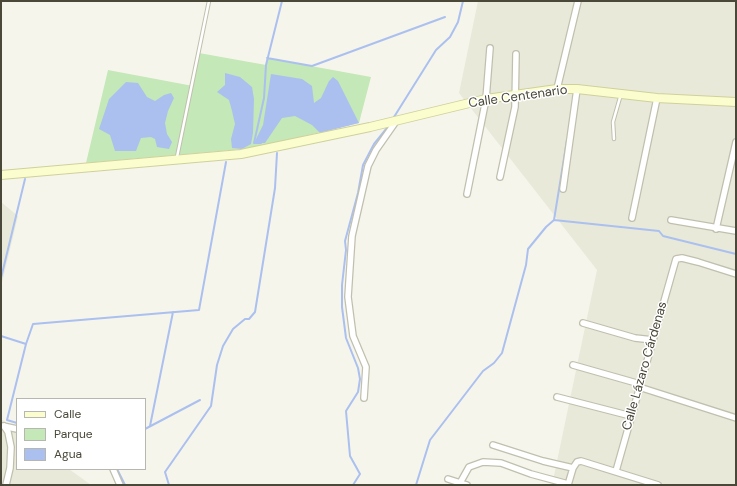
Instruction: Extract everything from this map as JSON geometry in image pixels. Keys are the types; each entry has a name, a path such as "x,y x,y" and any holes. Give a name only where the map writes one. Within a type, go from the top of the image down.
{"street":[{"path":"558,89 578,1"},
{"path":"467,194 486,100 490,48"},
{"path":"500,177 515,107 516,54"},
{"name":"Calle Centenario","path":"1,175 177,160 261,150 486,100 558,89 577,89 657,98 736,102"},
{"path":"564,189 577,89"},
{"path":"632,218 657,98"},
{"path":"364,398 366,367 353,336 348,297 352,236 368,166 376,150 398,120"},
{"path":"716,229 736,142"},
{"path":"671,220 716,229 736,231"},
{"name":"Calle Lázaro Cárdenas","path":"616,471 676,261 680,258 736,274"},
{"path":"582,323 635,338 653,340"},
{"path":"573,365 736,418"},
{"path":"558,396 631,416"},
{"path":"3,426 16,429"},
{"path":"3,426 8,432 11,447 10,468 6,485"},
{"path":"493,445 573,468"},
{"path":"460,483 469,467 483,462 501,463 531,474 568,484 573,468 577,462 581,461 658,485"},
{"path":"113,470 120,485"},
{"path":"448,479 467,485"}],"lane":[{"path":"177,160 209,1"},
{"path":"614,139 613,122 621,94"}],"shaded area":[{"path":"478,1 736,1 736,485 552,485 597,270 459,93"},
{"path":"1,202 18,216 1,287"},
{"path":"1,419 16,430 16,470 70,470 91,485 1,485"}],"green space":[{"path":"199,53 266,65 267,58 371,77 359,123 255,148 86,163 108,70 193,86"}],"water":[{"path":"225,73 240,77 252,87 254,99 253,133 251,144 242,149 232,148 231,139 235,124 232,111 229,100 217,92 225,85"},
{"path":"271,74 302,79 312,86 314,103 321,98 329,81 333,77 338,81 359,123 320,133 312,125 295,116 282,118 265,143 254,143 263,125"},
{"path":"126,82 138,83 147,97 155,101 164,95 171,93 174,98 168,111 165,123 167,134 172,142 169,149 157,147 155,139 151,137 141,138 136,151 115,151 110,135 99,129 109,99"}],"waterway":[{"path":"261,143 254,143 264,98 266,65 282,1"},
{"path":"394,117 436,50 450,37 458,22 463,1"},
{"path":"267,58 312,66 445,17"},
{"path":"353,485 360,474 350,456 346,411 358,392 360,379 358,368 346,338 342,307 342,285 346,250 345,241 358,193 363,165 374,144 387,128"},
{"path":"416,485 430,440 483,371 494,363 502,353 526,265 528,249 546,227 554,220 567,140"},
{"path":"169,485 165,472 211,406 217,365 223,346 233,329 245,319 249,319 255,312 275,188 277,153"},
{"path":"26,344 33,324 199,310 226,162"},
{"path":"1,278 25,179"},
{"path":"554,220 659,231 663,236 736,254"},
{"path":"150,426 173,312"},
{"path":"1,336 26,344 7,420 16,423"},
{"path":"146,428 200,400"},
{"path":"118,470 125,485"}]}
